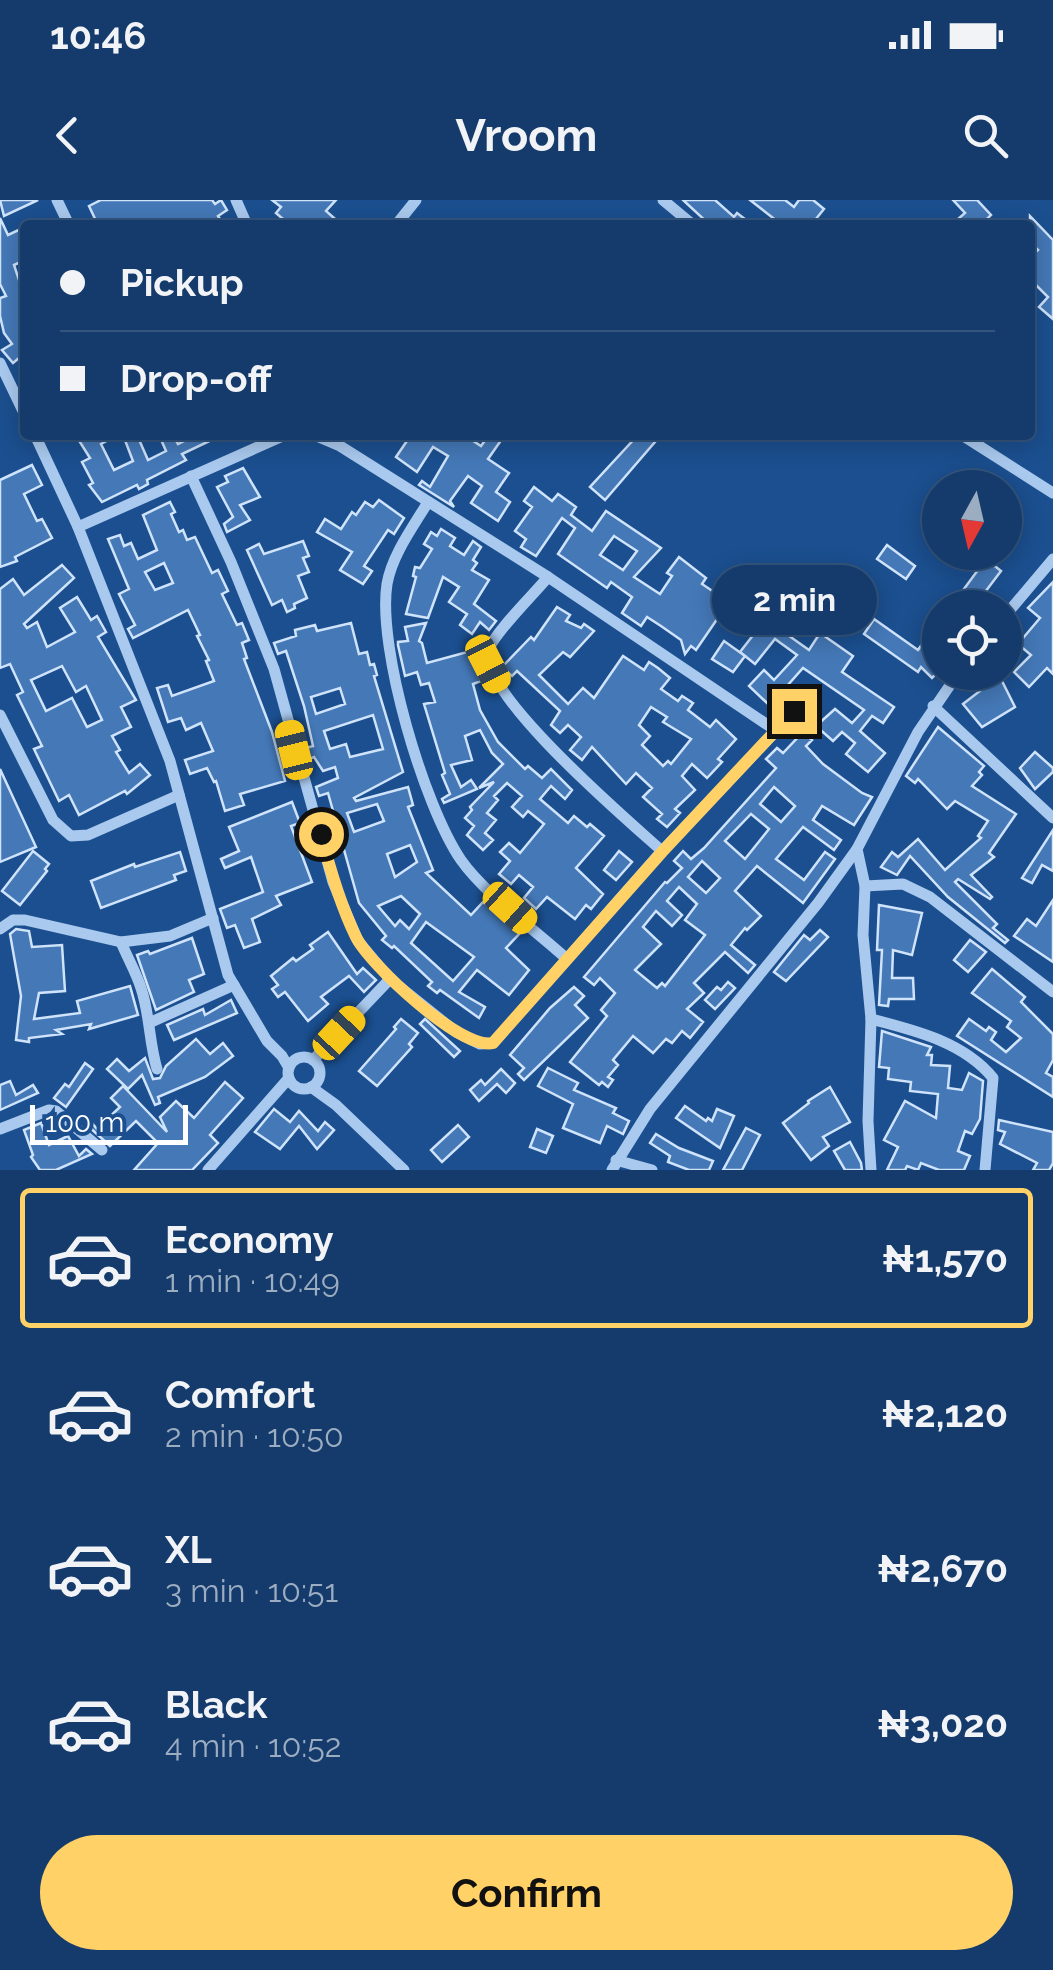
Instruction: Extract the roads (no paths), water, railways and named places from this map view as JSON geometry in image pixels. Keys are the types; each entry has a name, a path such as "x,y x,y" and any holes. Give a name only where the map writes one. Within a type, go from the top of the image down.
{"street":[{"path":"400,220 416,200"},
{"path":"663,200 686,220"},
{"path":"0,363 20,404"},
{"path":"36,440 78,527 170,761 228,974 267,1041 296,1076 336,1105 404,1170"},
{"path":"78,527 268,440"},
{"path":"326,440 548,577 775,730"},
{"path":"970,440 1053,493"},
{"path":"191,476 274,669 332,882 358,941 390,979 470,1041 493,1043 662,852 813,692"},
{"path":"428,502 403,542 388,580 389,646 407,724 434,804 462,862 566,959"},
{"path":"1022,596 1053,559"},
{"path":"548,577 488,650 488,664 499,686 554,752 662,852"},
{"path":"652,1170 614,1165 650,1109 818,903 857,849 945,690"},
{"path":"933,706 1053,818"},
{"path":"0,715 53,820 72,836 88,835 179,795"},
{"path":"857,849 865,886 863,934 871,1019 871,1170"},
{"path":"865,886 903,884 930,897 1053,992"},
{"path":"0,929 13,920 25,920 120,942 170,936 213,918"},
{"path":"120,942 141,987 149,1023 148,1039 157,1069"},
{"path":"208,1170 390,979"},
{"path":"149,1023 234,985"},
{"path":"871,1019 919,1032 955,1048 982,1064 994,1078 985,1170"},
{"path":"313,1060 336,1105"},
{"path":"296,1076 320,1074"},
{"path":"0,1130 49,1110 56,1111 102,1150"}]}
